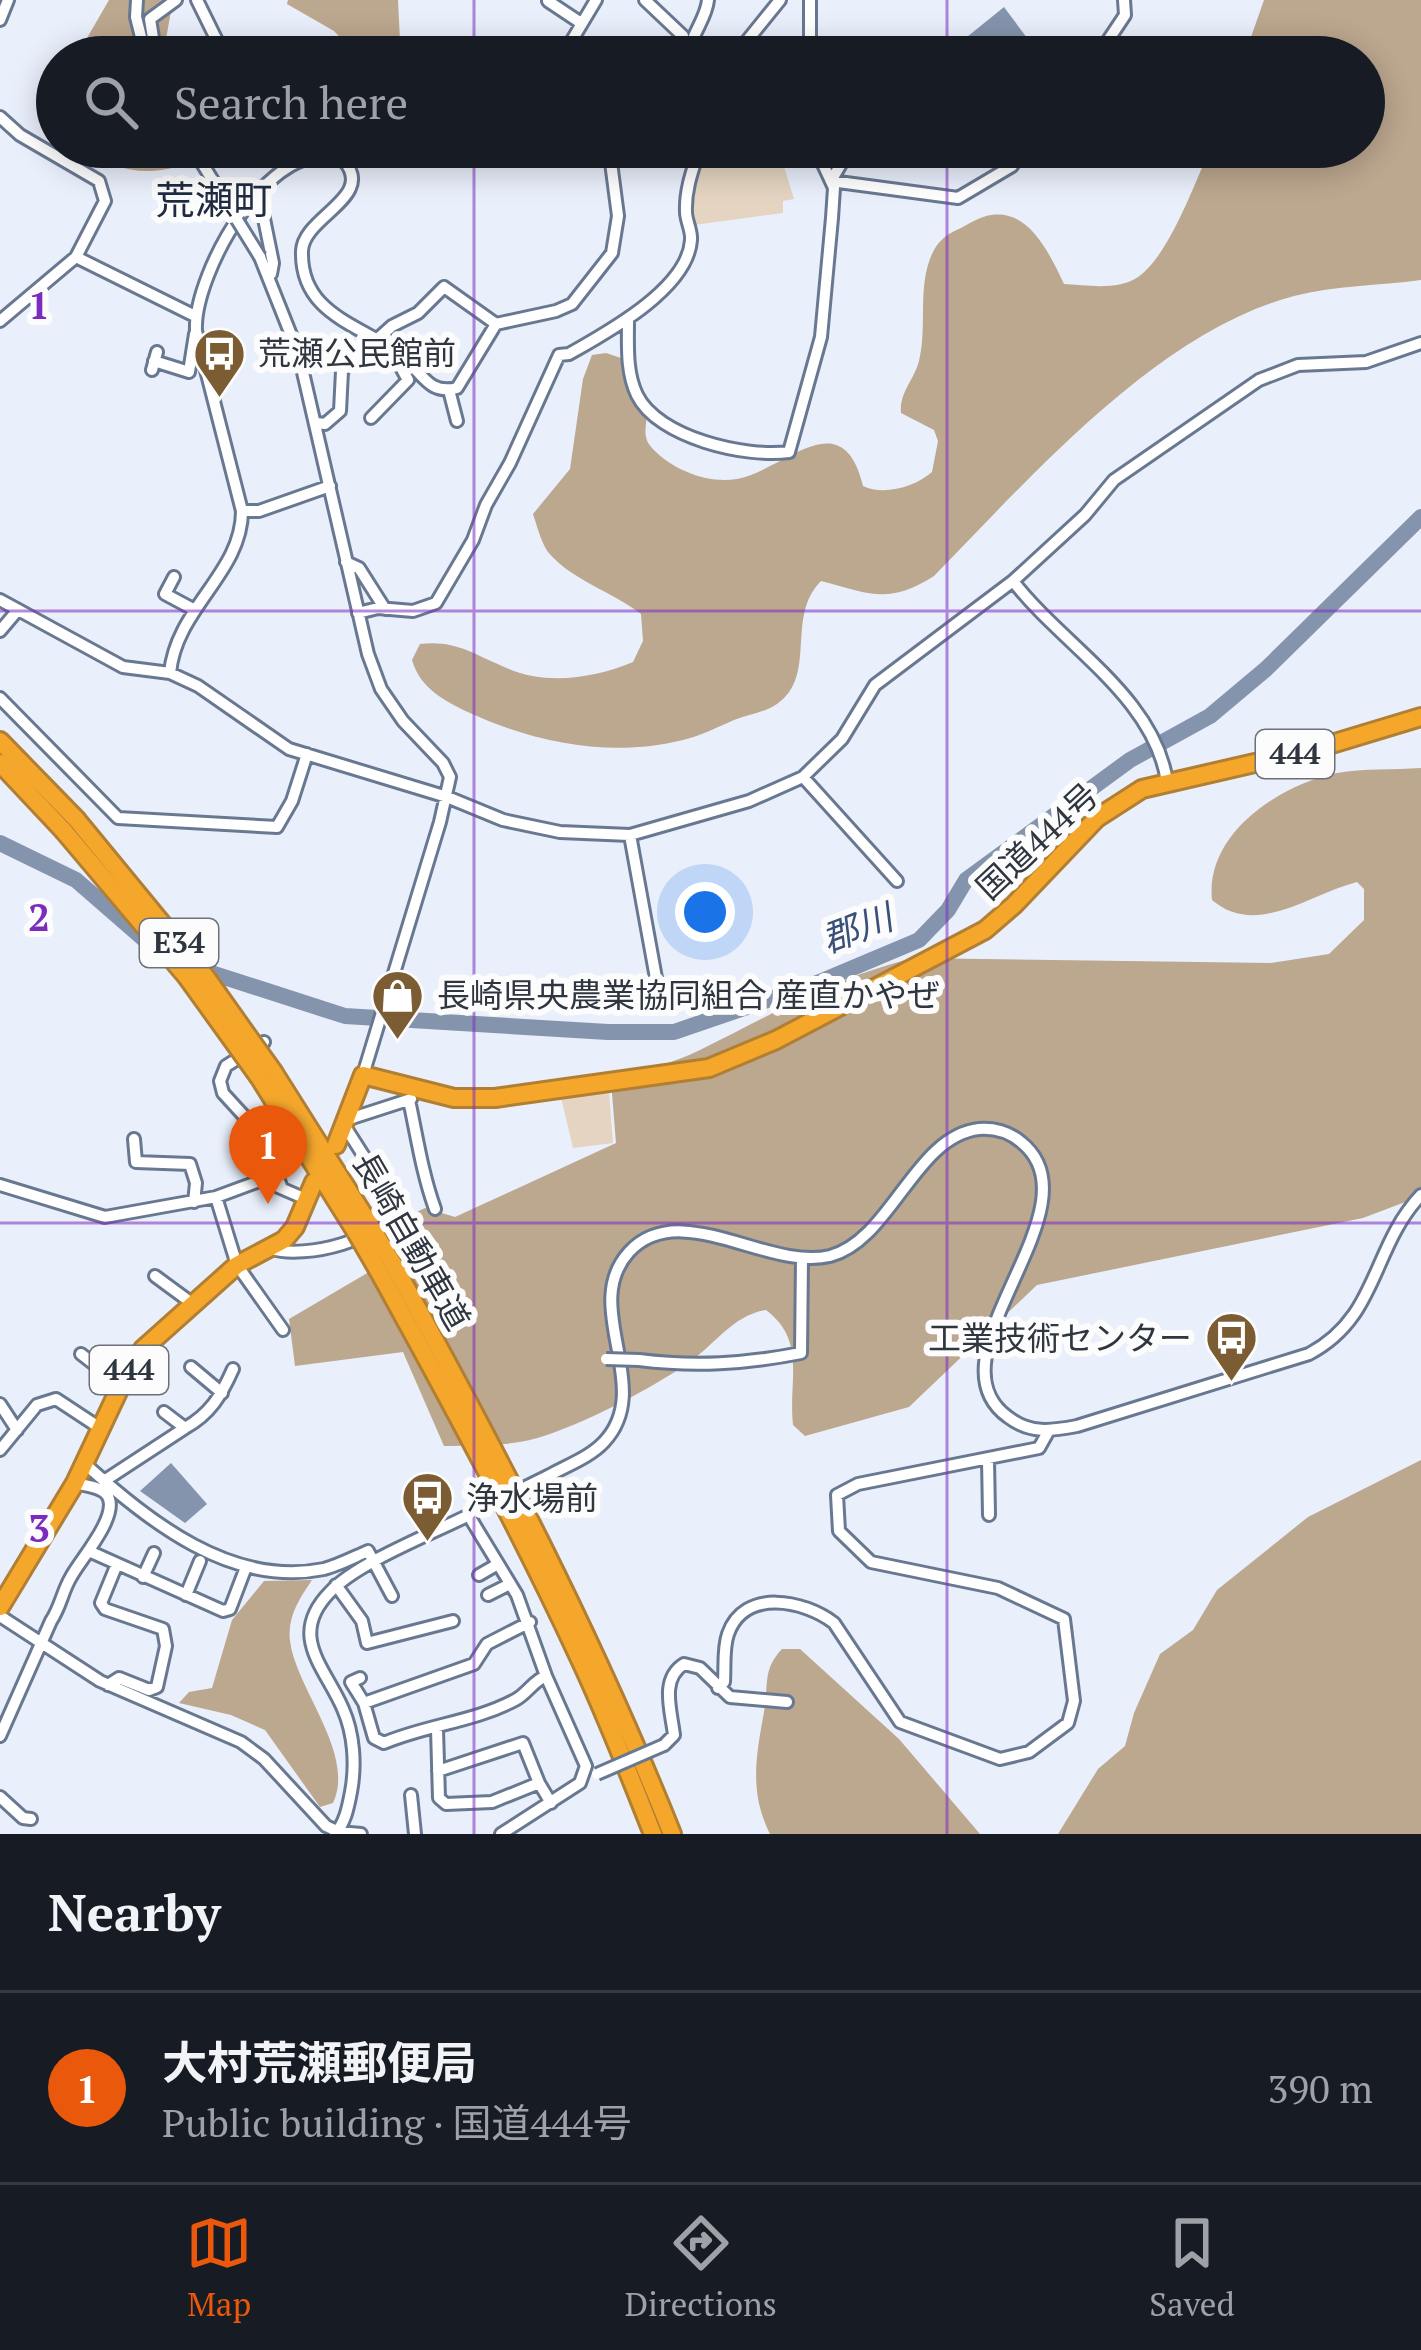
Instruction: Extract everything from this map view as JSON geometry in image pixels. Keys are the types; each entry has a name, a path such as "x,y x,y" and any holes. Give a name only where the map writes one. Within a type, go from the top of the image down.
{"highway":[{"name":"国道444号","path":"363,1075 454,1098 495,1098 709,1068 776,1040 985,930 1097,818 1142,789 1315,749 1421,717"},
{"name":"長崎自動車道","path":"0,740 267,1075 363,1228 494,1448 624,1720 672,1834"},
{"name":"長崎自動車道","path":"0,763 69,824"},
{"path":"336,1145 363,1075"},
{"path":"272,1250 295,1227 310,1191"},
{"name":"444","path":"0,1606 76,1483 143,1349 237,1265 272,1250"},
{"name":"長崎自動車道","path":"385,1266 580,1660 652,1834"},
{"path":"624,1720 656,1773 682,1834"}],"street":[{"path":"0,20 8,0"},
{"path":"137,0 141,36"},
{"path":"153,36 150,19 176,0"},
{"path":"197,0 215,36"},
{"path":"574,36 596,0"},
{"path":"645,0 683,36"},
{"path":"694,36 708,0"},
{"path":"751,36 780,0"},
{"path":"809,0 810,36"},
{"path":"1111,36 1125,15 1124,0"},
{"path":"548,1 581,23"},
{"path":"0,116 36,144"},
{"path":"0,321 76,257 105,201 99,181 77,168"},
{"path":"205,168 271,278 299,356 358,613 381,689 450,777 363,1075"},
{"path":"170,673 175,641 238,541 242,511 195,316 210,262 259,194 290,168"},
{"path":"350,168 346,197 313,226 302,251 313,290 329,312 404,357 427,384 449,390 457,388 496,323"},
{"path":"316,423 340,411 342,371 444,287 496,323 572,304 612,253 619,216 612,168"},
{"path":"358,613 385,608 413,611 436,603 473,540 559,355 628,321 672,280 684,260 691,240 686,216 693,168"},
{"path":"628,321 629,372 638,397 652,416 671,429 724,447 789,452 821,337 832,218 832,181 826,168"},
{"path":"832,181 839,168"},
{"path":"832,181 958,198 1009,168"},
{"path":"259,194 273,263 271,278"},
{"path":"76,257 195,316"},
{"path":"154,361 189,372 196,331"},
{"path":"0,600 123,667 170,673 197,686 289,748 447,796 505,821 560,832 630,835 749,801 803,777 842,739 875,685 1013,580 1114,480 1259,380 1298,365 1366,362 1421,343"},
{"path":"371,418 408,380 398,362 404,357"},
{"path":"449,390 458,421"},
{"path":"242,511 259,511 330,486"},
{"path":"346,562 359,568 385,608"},
{"path":"157,609 174,577"},
{"path":"1013,580 1133,707 1164,759 1167,782"},
{"path":"165,594 193,609"},
{"path":"0,631 17,610"},
{"path":"122,676 145,677 148,672"},
{"path":"0,698 118,818 277,827 292,801 307,754"},
{"path":"803,777 898,880"},
{"path":"630,835 656,978"},
{"path":"264,1042 226,1066 220,1081 223,1093 244,1116 246,1127 273,1164 281,1186"},
{"path":"272,1250 289,1255 349,1242 381,1225 392,1212 393,1202 345,1122 429,1093"},
{"path":"409,1100 420,1169 435,1209"},
{"path":"337,1833 347,1812 353,1778 351,1737 343,1708 313,1654 310,1632 315,1611 337,1585 605,1442 623,1406 624,1383 611,1294 616,1272 644,1240 685,1231 802,1258 841,1253 863,1237 946,1142 964,1132 1004,1131 1034,1154 1043,1173 1043,1191 1040,1213 986,1354 985,1377 1001,1413 1018,1424 1048,1432 1309,1354 1333,1341 1352,1322 1399,1223 1421,1195"},
{"path":"134,1139 136,1162 190,1164 196,1183 194,1202"},
{"path":"0,1185 105,1216 216,1197 262,1180 310,1191"},
{"path":"216,1197 237,1265 283,1330"},
{"path":"607,1359 688,1366 801,1353 802,1258"},
{"path":"155,1276 193,1304"},
{"path":"81,1354 125,1378 155,1386"},
{"path":"191,1367 222,1394"},
{"path":"104,1480 204,1417 222,1394 232,1369"},
{"path":"0,1450 37,1405 56,1399 100,1427"},
{"path":"0,1404 17,1430"},
{"path":"164,1412 184,1428"},
{"path":"718,1688 724,1682 730,1628 744,1611 782,1601 834,1623 900,1722 1000,1759 1029,1752 1062,1731 1074,1701 1064,1619 998,1588 871,1562 839,1531 838,1495 858,1484 1039,1448 1048,1432"},
{"path":"988,1459 989,1515"},
{"path":"85,1464 201,1551 246,1567 325,1568 368,1551 392,1596"},
{"path":"0,1736 63,1604 67,1582 91,1552 110,1506 102,1490 76,1483"},
{"path":"473,1514 530,1622 546,1676 592,1773"},
{"path":"91,1552 223,1611 230,1609 246,1567"},
{"path":"143,1577 154,1553"},
{"path":"186,1595 200,1561"},
{"path":"108,1685 119,1678 149,1690 157,1687 166,1646 163,1629 105,1610 101,1603 117,1564"},
{"path":"479,1575 498,1564"},
{"path":"488,1595 510,1584"},
{"path":"337,1585 362,1621 367,1643 453,1621"},
{"path":"0,1616 108,1685 241,1742 264,1759 316,1819 337,1833 361,1834"},
{"path":"364,1703 473,1664 487,1643 530,1622"},
{"path":"501,1834 592,1773 664,1745 674,1735 669,1683 677,1667 693,1664 718,1688 744,1701 788,1702"},
{"path":"360,1678 351,1682 364,1703 374,1738 384,1743 520,1698 546,1676"},
{"path":"437,1729 439,1798 446,1804 492,1802 539,1784"},
{"path":"438,1771 523,1743 550,1803"},
{"path":"411,1795 415,1834"},
{"path":"0,1798 31,1819"}],"shaded area":[{"path":"109,0 173,0 167,36 88,36"},
{"path":"288,0 398,0 400,36 339,36 287,4"},
{"path":"1264,0 1421,0 1421,280 1310,292 1243,314 1145,374 1099,412 934,576 891,594 821,581 805,611 796,678 789,692 767,709 683,740 601,747 547,739 495,724 427,686 412,660 420,644 453,646 518,672 551,678 601,673 633,662 643,641 641,614 557,562 533,514 570,469 583,379 592,355 606,353 630,361 645,399 648,443 691,474 737,479 827,444 841,447 854,461 863,486 899,488 932,472 938,441 934,430 901,413 901,406 919,361 929,263 946,236 988,216 1004,215 1040,240 1064,284 1121,284 1138,277 1160,253 1202,168 1385,168 1385,36 1251,36"},
{"path":"696,168 784,168 794,199 783,201 783,213 694,225 690,195"},
{"path":"1421,768 1421,1196 1363,1218 1037,1285 909,1407 805,1436 793,1425 793,1362 787,1335 766,1310 735,1324 690,1362 621,1403 547,1435 509,1443 444,1446 403,1352 295,1366 289,1319 369,1272 396,1222 425,1208 455,1217 616,1143 611,1081 689,1055 855,976 914,958 1271,963 1329,954 1364,920 1364,889 1357,882 1283,910 1247,915 1212,900 1220,854 1250,816 1315,779 1337,773"},
{"path":"609,1093 613,1143 573,1148 561,1097"},
{"path":"1421,1460 1421,1834 1058,1834 1098,1769 1125,1746 1160,1654 1193,1630 1217,1590 1308,1517"},
{"path":"312,1580 295,1609 290,1641 337,1764 333,1803 320,1807 265,1730 231,1715 179,1703 189,1692 212,1688 232,1620 264,1581"},
{"path":"782,1649 800,1649 899,1739 980,1834 770,1834 759,1803 757,1759 769,1671"}],"water":[{"path":"1004,7 1026,36 968,36"},
{"path":"171,1463 207,1504 185,1523 140,1491"}],"waterway":[{"name":"郡川","path":"196,968 345,1016 608,1032 674,1032 817,983 919,940 948,910 966,880 1130,760 1210,716 1266,669 1421,517"},
{"name":"郡川","path":"0,843 76,880 161,954"}],"place":[{"name":"荒瀬公民館前","path":"219,399"},
{"name":"長崎県央農業協同組合 産直かやぜ","path":"398,1041"},
{"name":"大村荒瀬郵便局","path":"268,1204"},
{"name":"工業技術センター","path":"1231,1384"},
{"name":"浄水場前","path":"427,1544"}],"district":[{"name":"荒瀬町","path":"214,200"}]}
